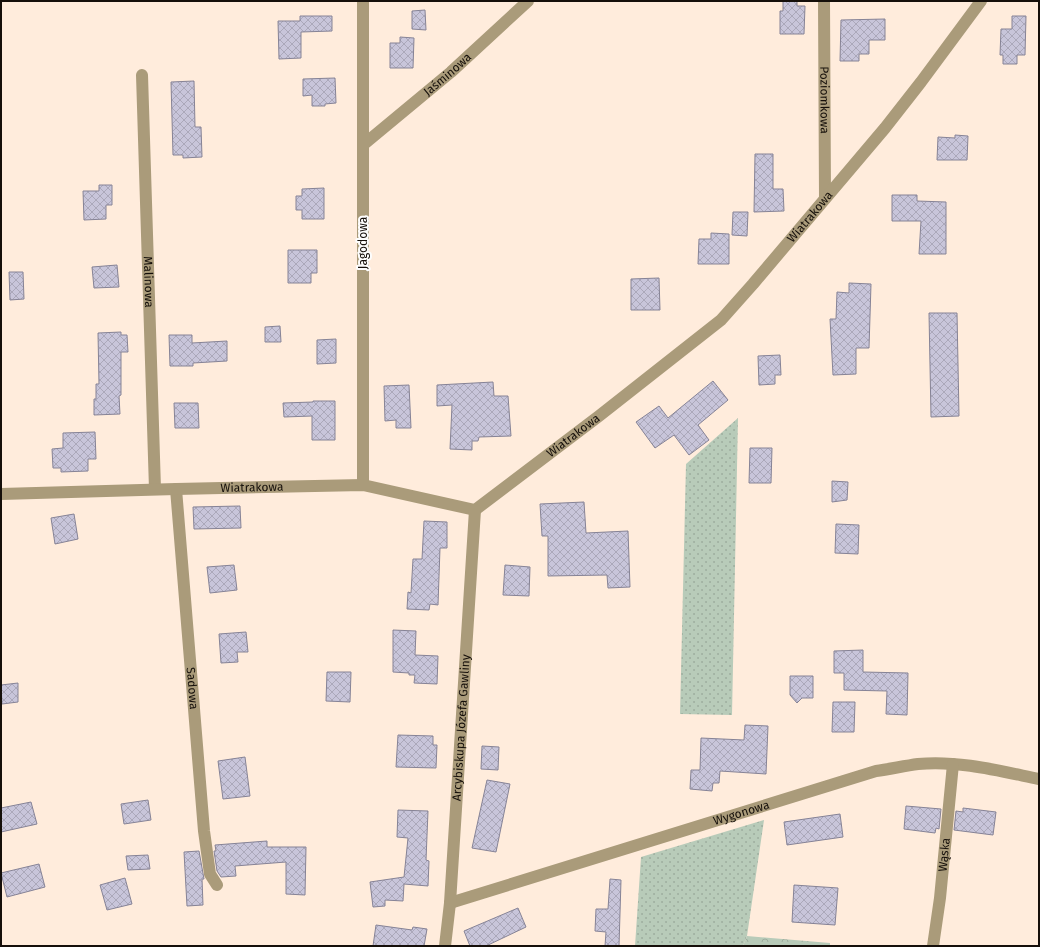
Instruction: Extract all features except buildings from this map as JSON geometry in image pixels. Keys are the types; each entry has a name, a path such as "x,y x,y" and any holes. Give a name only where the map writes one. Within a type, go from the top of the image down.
{"street":[{"name":"Jagodowa","path":"363,486 364,1"},
{"name":"Jaśminowa","path":"363,145 450,72 528,1"},
{"name":"Poziomkowa","path":"824,1 826,198"},
{"name":"Wiatrakowa","path":"1,494 155,489 363,486 475,510 599,416 721,320 826,198 903,105 981,1"},
{"name":"Malinowa","path":"142,75 155,489"},
{"name":"Sadowa","path":"176,489 204,831 210,874 217,885"},
{"name":"Arcybiskupa Józefa Gawliny","path":"445,946 450,903 475,510"},
{"name":"Wygonowa","path":"450,903 876,771 918,764 953,764 1039,779"},
{"name":"Wąska","path":"933,946 940,898 953,764"}],"green space":[{"path":"738,418 732,715 680,714 686,464"},
{"path":"764,820 747,936 743,946 635,946 641,857"},
{"path":"747,936 830,943 830,946 743,946"}]}
